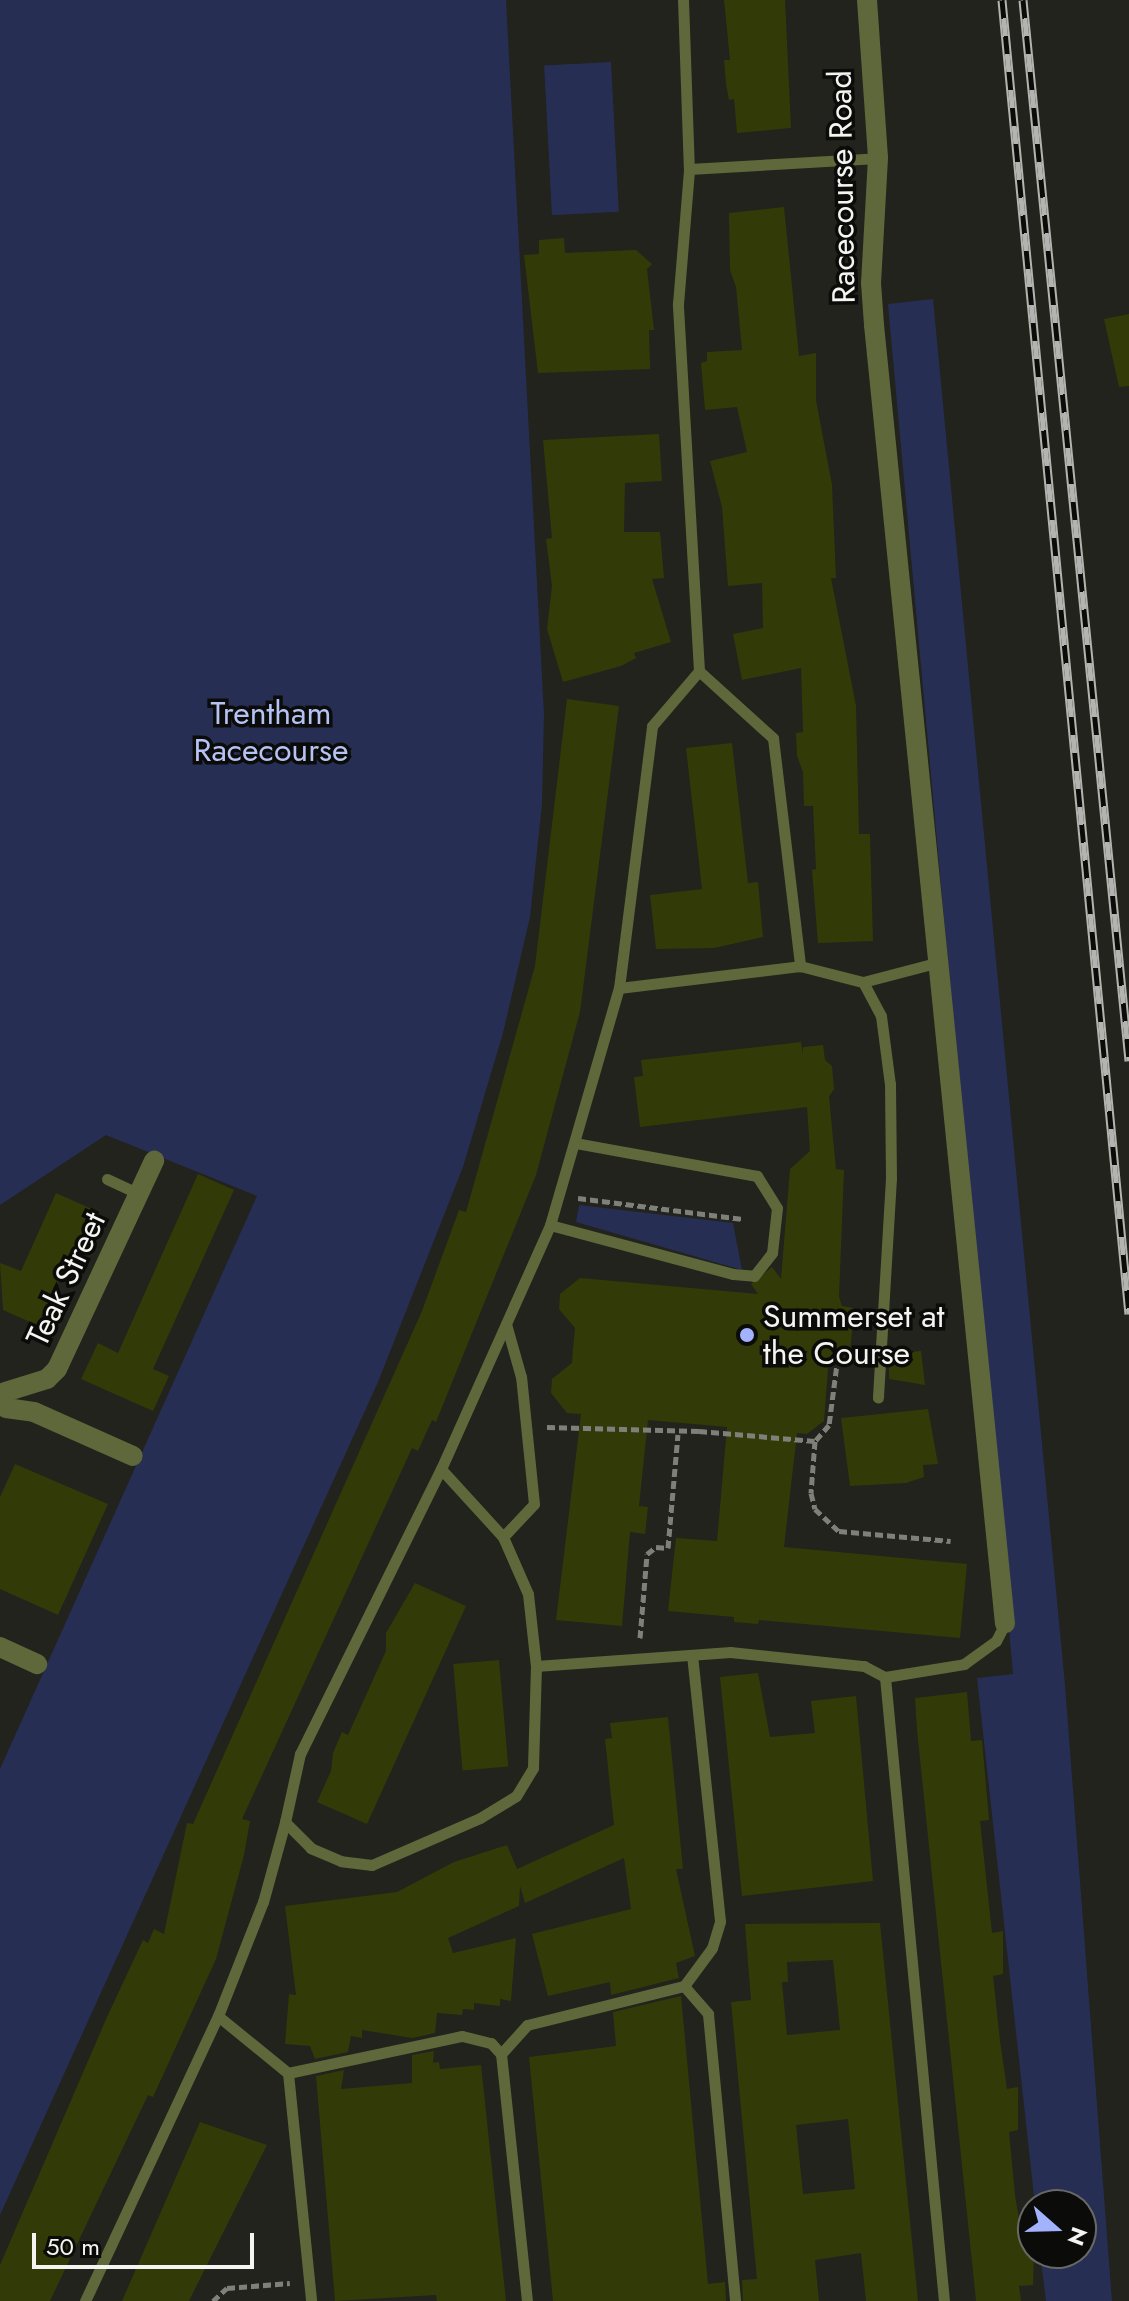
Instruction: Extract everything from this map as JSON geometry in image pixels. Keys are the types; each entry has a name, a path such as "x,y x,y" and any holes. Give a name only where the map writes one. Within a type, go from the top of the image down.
{"street":[{"name":"Racecourse Road","path":"867,0 878,158 871,283 874,325 1005,1623"},
{"name":"Teak Street","path":"3,1402 47,1379 57,1369 154,1161"},
{"path":"3,1402 34,1412 133,1456"},
{"path":"0,1647 37,1664"}],"lane":[{"path":"85,2301 218,2016 263,1902 300,1754 441,1469 550,1225 619,988 652,726 699,671 678,304 689,169 683,0"},
{"path":"689,169 878,158"},
{"path":"699,671 773,738 800,966"},
{"path":"619,988 800,966 863,982 939,962"},
{"path":"863,982 881,1016 890,1084 891,1178 878,1398"},
{"path":"550,1225 733,1274 754,1276 772,1253 777,1208 757,1176 576,1143"},
{"path":"107,1179 139,1194"},
{"path":"503,1537 534,1504 521,1377 506,1323"},
{"path":"285,1822 311,1848 341,1861 372,1865 516,1796 533,1768 536,1666 528,1594 503,1537 441,1469"},
{"path":"536,1666 730,1652 864,1666 885,1677 964,1664 996,1641 1005,1623"},
{"path":"501,2054 527,2025 684,1986 712,1948 720,1921 692,1655"},
{"path":"885,1677 944,2301"},
{"path":"684,1986 708,2014 735,2301"},
{"path":"218,2016 288,2073 311,2301"},
{"path":"288,2073 462,2036 491,2043 501,2054 527,2301"}],"path":[{"path":"577,1198 743,1219"},
{"path":"838,1356 829,1425 815,1441 811,1501 827,1524 844,1532 951,1541"},
{"path":"547,1427 815,1441"},
{"path":"640,1641 647,1554 656,1547 668,1548 678,1434"},
{"path":"213,2301 227,2288 309,2281"}],"green space":[{"name":"Trentham Racecourse","path":"0,0 506,0 544,715 542,804 530,917 503,1033 463,1167 378,1382 0,2215 0,1769 257,1196 106,1135 0,1205"},
{"path":"611,62 619,212 552,215 544,66"},
{"path":"933,299 1065,1685 1112,2301 1046,2301 1042,2269 1097,2269 1097,2189 1033,2189 977,1678 1013,1674 888,304"},
{"path":"579,1205 733,1223 742,1270 576,1222"}],"building":[{"path":"724,0 785,0 791,128 737,133 734,99 729,100 726,84 724,60 730,60"},
{"path":"784,207 799,356 816,353 816,400 832,485 836,578 831,578 856,706 859,834 870,834 873,941 818,943 812,870 816,869 813,806 804,806 803,772 797,756 796,733 803,732 801,668 742,680 733,634 763,628 762,583 728,586 722,507 710,461 747,452 737,407 705,410 701,363 707,361 707,352 742,350 736,287 730,270 729,213"},
{"path":"564,238 565,253 636,250 652,264 647,269 654,330 649,330 650,369 538,373 524,255 539,254 539,240"},
{"path":"1129,314 1129,386 1119,387 1104,319"},
{"path":"659,434 662,481 625,483 624,532 660,532 664,578 652,579 671,642 634,653 636,658 621,666 563,682 547,629 552,586 546,539 552,538 543,440"},
{"path":"567,699 619,706 580,1012 536,1175 436,1422 432,1420 418,1451 412,1448 242,1819 250,1821 244,1855 216,1959 153,2097 148,2095 50,2301 0,2301 0,2265 107,2017 143,1940 148,1943 154,1929 164,1934 187,1823 193,1824 422,1311 459,1210 466,1212 535,966"},
{"path":"732,743 748,883 758,882 763,937 714,948 656,949 650,895 702,889 686,748"},
{"name":"Summerset at the Course","path":"801,1042 803,1055 803,1047 823,1045 825,1060 832,1066 834,1089 829,1097 836,1169 844,1170 839,1297 842,1306 854,1308 850,1354 834,1352 828,1369 824,1421 807,1434 797,1433 784,1547 967,1564 960,1638 759,1620 758,1624 734,1622 734,1617 668,1611 676,1538 717,1541 727,1427 648,1420 639,1506 648,1507 645,1534 630,1532 622,1626 556,1620 581,1414 567,1413 551,1393 552,1379 572,1363 575,1328 559,1309 560,1294 580,1278 758,1294 751,1284 772,1267 781,1279 790,1169 810,1151 807,1107 640,1127 634,1077 643,1076 641,1060"},
{"path":"198,1174 234,1190 153,1369 169,1376 153,1411 81,1379 98,1343 118,1353"},
{"path":"56,1193 94,1210 37,1325 3,1310 0,1263 21,1271"},
{"path":"921,1351 925,1385 889,1379 889,1354"},
{"path":"928,1409 938,1464 923,1465 924,1477 906,1483 850,1486 841,1418"},
{"path":"15,1464 108,1504 58,1615 0,1589 0,1497"},
{"path":"415,1583 466,1606 367,1824 317,1802 331,1771 333,1753 342,1732 348,1735 386,1651 386,1633"},
{"path":"499,1660 508,1767 463,1771 453,1664"},
{"path":"758,1673 770,1737 815,1733 811,1701 856,1696 873,1881 742,1896 720,1677"},
{"path":"967,1692 971,1741 982,1740 989,1820 980,1821 992,1933 1003,1931 1003,1974 993,1976 1007,2089 1018,2087 1018,2130 1009,2132 1017,2207 1017,2269 1034,2269 1033,2285 1019,2286 1021,2301 976,2301 915,1698"},
{"path":"668,1717 683,1869 676,1869 695,1956 676,1963 679,1978 611,1995 610,1982 548,1996 532,1934 631,1909 624,1858 525,1903 520,1886 519,1906 448,1938 453,1953 516,1938 511,2001 500,1999 500,2006 474,2003 474,2010 463,2009 462,2015 437,2013 435,2033 412,2038 362,2030 362,2038 351,2036 348,2052 315,2059 310,2046 285,2044 289,1994 296,1995 285,1906 397,1892 454,1862 507,1845 517,1869 614,1825 605,1739 612,1738 610,1723"},
{"path":"880,1923 918,2301 866,2301 861,2253 815,2260 819,2301 743,2301 742,2280 757,2279 731,2002 751,2000 745,1924","holes":["833,1960 840,2030 787,2035 782,1982 788,1982 787,1962","848,2119 855,2189 803,2194 796,2125"]},
{"path":"681,1996 708,2284 725,2282 726,2301 553,2301 529,2057 616,2046 613,2012"},
{"path":"434,2051 433,2063 439,2062 440,2069 481,2065 506,2301 437,2301 436,2295 335,2301 316,2076 344,2070 341,2089 412,2083 412,2055"},
{"path":"200,2122 267,2145 189,2301 122,2301"}],"railway":[{"path":"1002,0 1129,1314"},
{"path":"1023,0 1129,1061"}],"place":[{"name":"Summerset at the Course","path":"747,1335"}]}
